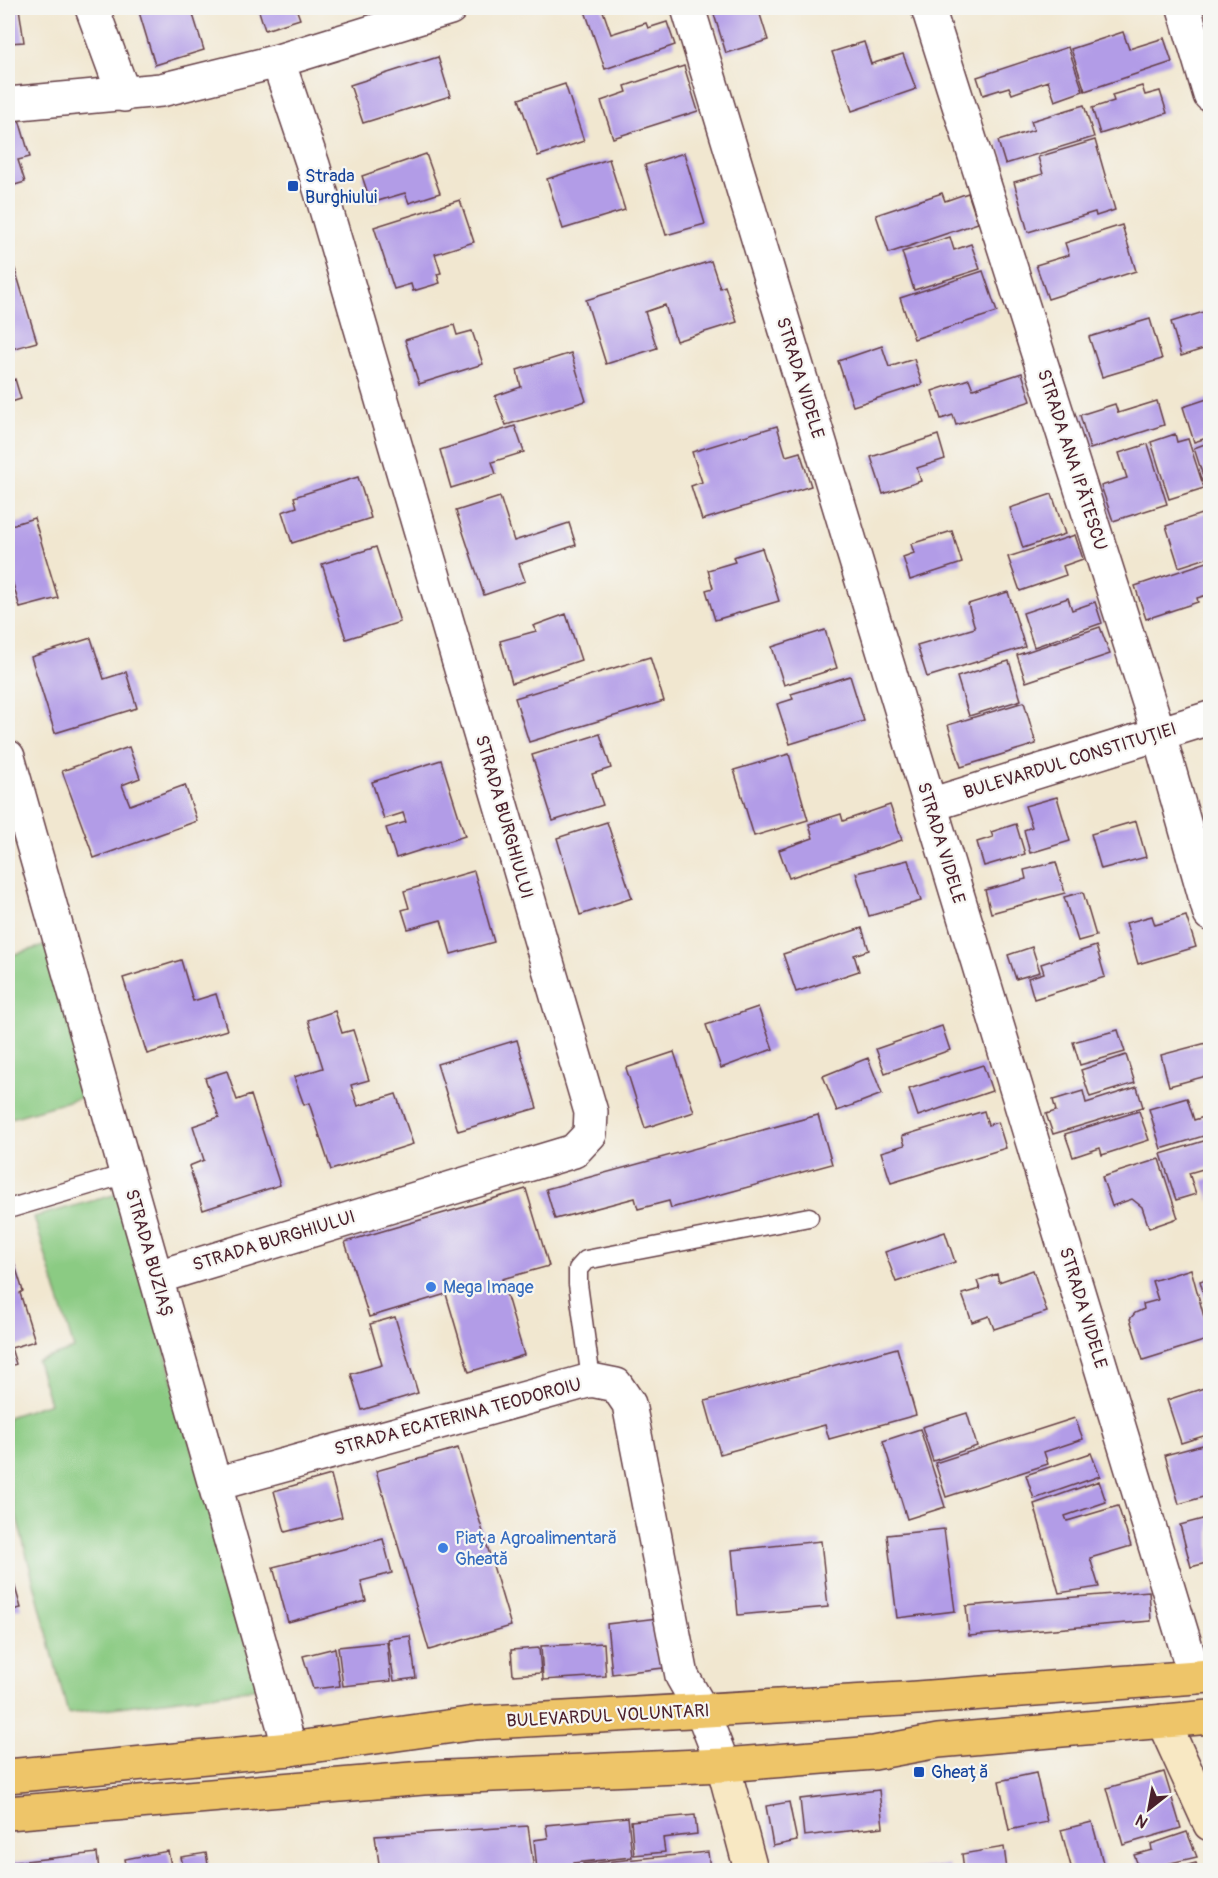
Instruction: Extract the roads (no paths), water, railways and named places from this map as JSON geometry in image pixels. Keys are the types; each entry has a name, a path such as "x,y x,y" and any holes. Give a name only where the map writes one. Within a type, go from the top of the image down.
{"highway":[{"name":"BULEVARDUL VOLUNTARI","path":"8,1776 290,1749 475,1723 702,1711 1203,1677"},
{"path":"8,1813 423,1778 723,1765 874,1753 938,1741 1210,1717"}],"street":[{"path":"92,8 124,95"},
{"path":"8,104 161,90 278,62 386,17 450,8"},
{"name":"STRADA VIDELE","path":"688,8 930,805 1203,1677"},
{"name":"STRADA ANA IPĂTESCU","path":"928,8 1159,734 1210,914"},
{"path":"1184,8 1210,95"},
{"name":"STRADA BURGHIULUI","path":"157,1277 574,1151 590,1134 591,1112 588,1101 313,165 278,62"},
{"name":"BULEVARDUL CONSTITUȚIEI","path":"930,805 1210,718"},
{"name":"STRADA BUZIAȘ","path":"8,757 290,1749"},
{"name":"STRADA ECATERINA TEODOROIU","path":"216,1484 591,1380 616,1385 628,1404 682,1676 702,1711 723,1765"},
{"path":"1163,1721 1210,1824"},
{"path":"723,1765 751,1870"}],"lane":[{"path":"8,1209 126,1174"},
{"path":"591,1380 578,1284 578,1269 586,1260 809,1217"}],"place":[{"name":"Strada Burghiului","path":"293,186"},
{"name":"Mega Image","path":"431,1287"},
{"name":"Piața Agroalimentară Gheată","path":"443,1548"},
{"name":"Gheață","path":"919,1772"}]}
